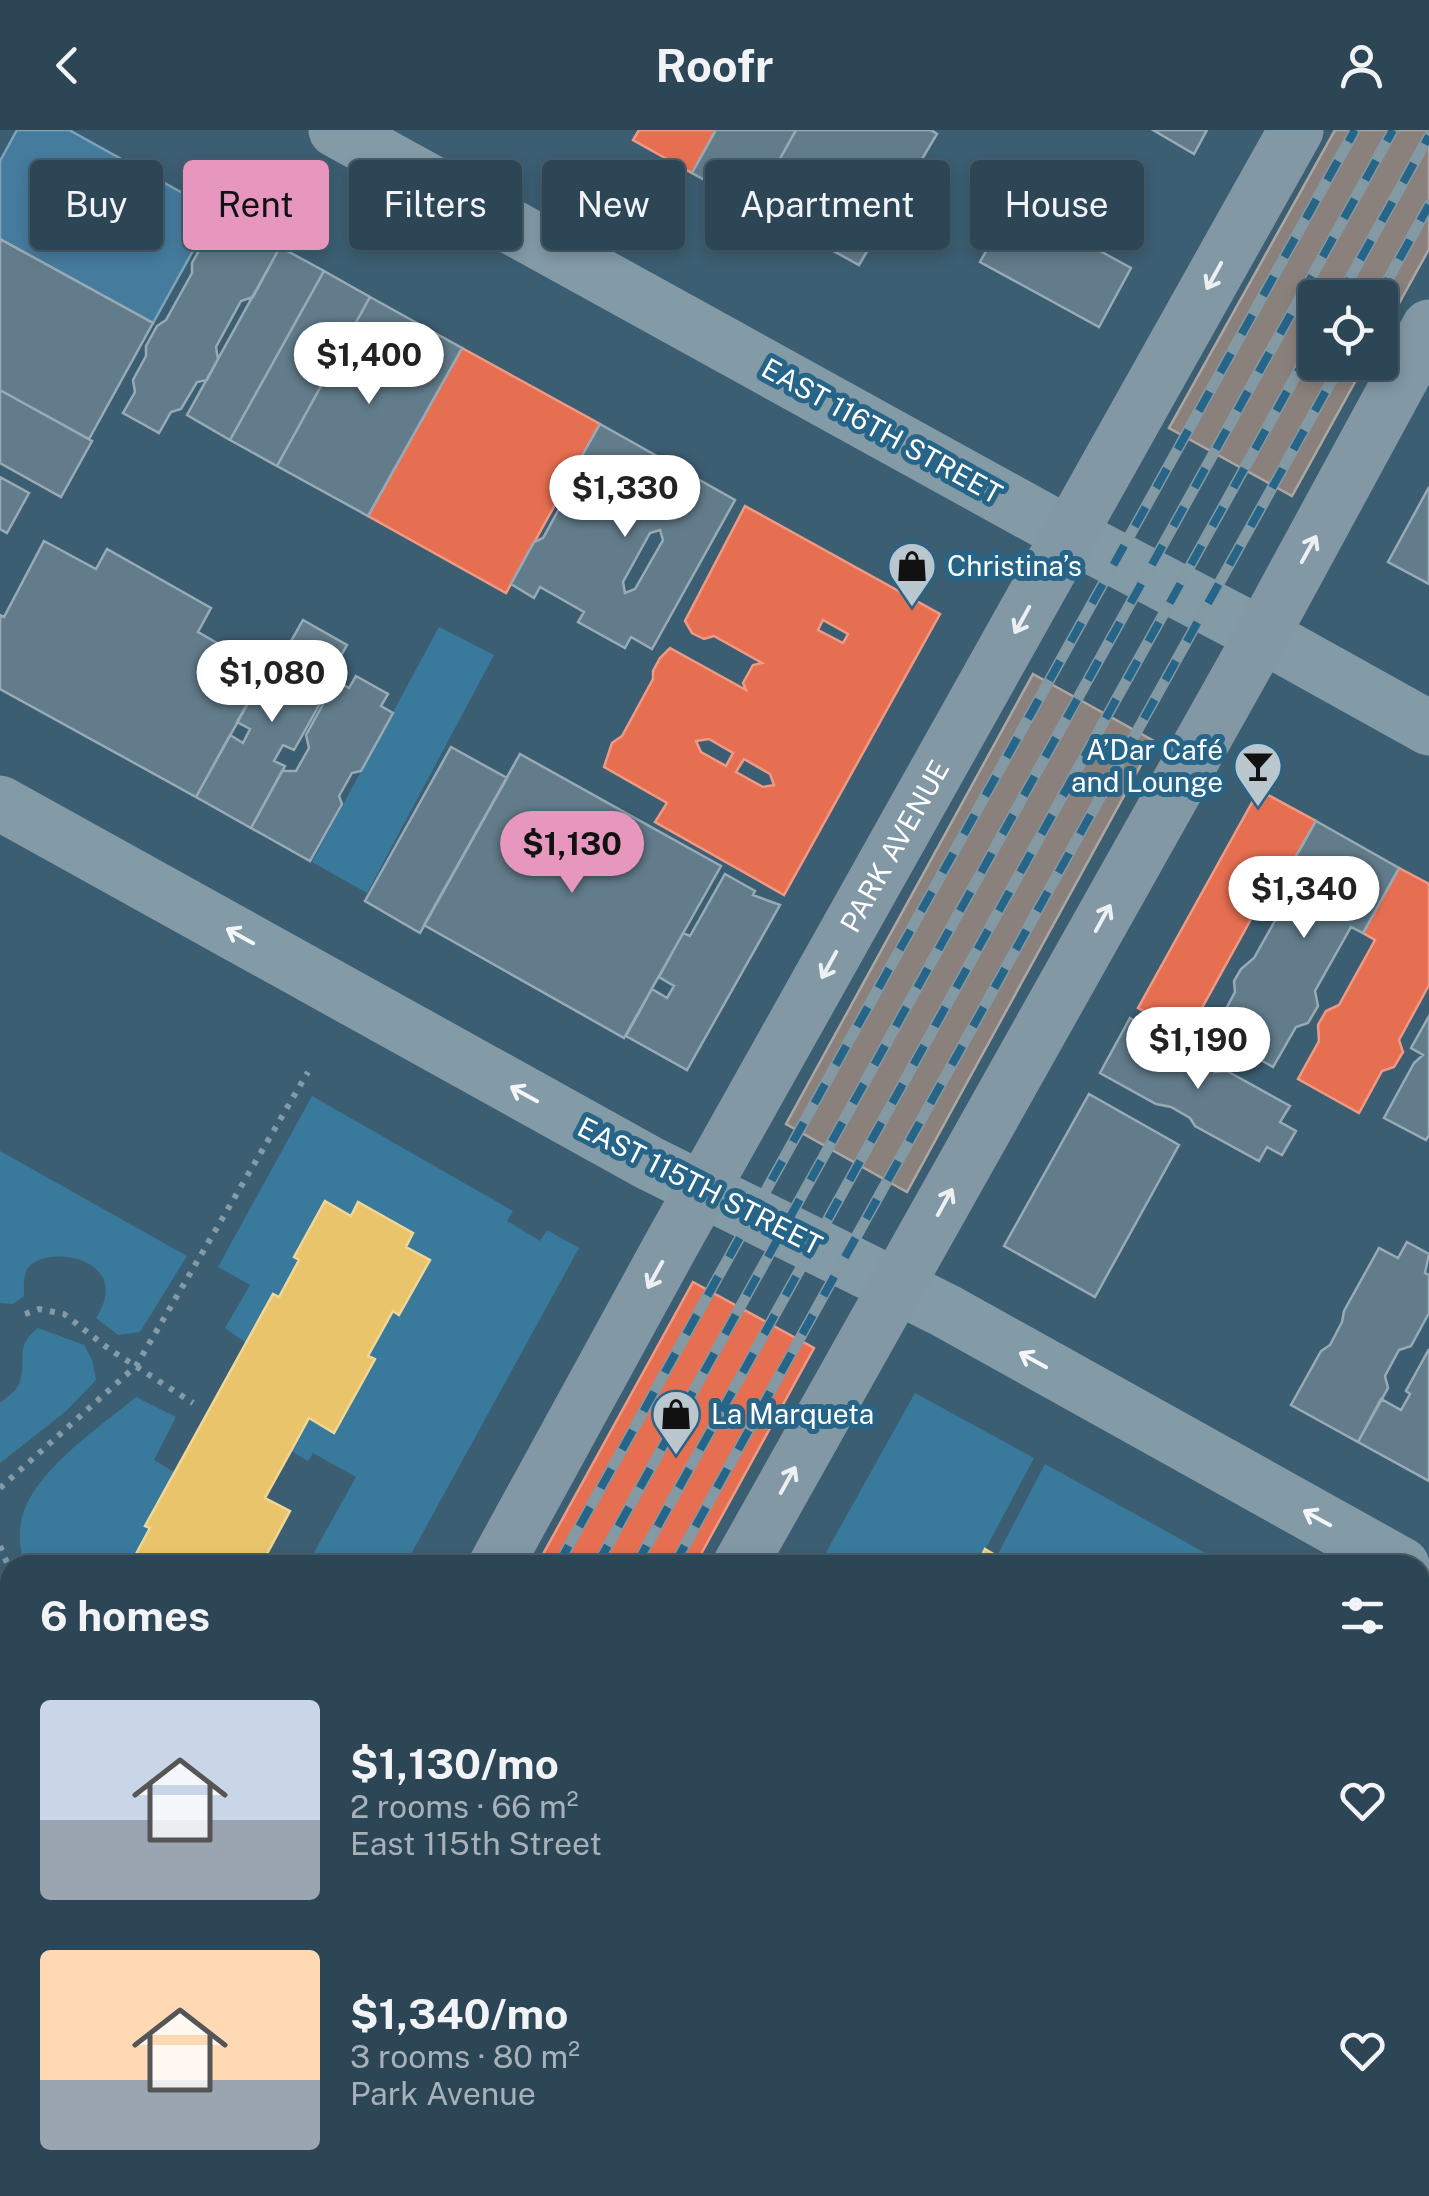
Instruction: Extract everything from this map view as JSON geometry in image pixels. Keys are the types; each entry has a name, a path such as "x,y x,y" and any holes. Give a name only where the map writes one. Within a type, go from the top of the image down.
{"main road":[{"name":"PARK AVENUE","path":"501,1555 1296,130"},
{"path":"746,1555 898,1288 1429,328"}],"street":[{"name":"EAST 116TH STREET","path":"336,130 1429,728"},
{"name":"EAST 115TH STREET","path":"0,803 702,1190 946,1311 1384,1555"}],"path":[{"path":"0,1488 136,1366 308,1072"},
{"path":"25,1314 40,1309 64,1314 193,1403"}],"shaded area":[{"path":"439,627 494,655 367,893 312,862"},
{"path":"312,1096 513,1211 507,1221 540,1241 547,1230 579,1248 410,1555 313,1555 356,1477 313,1453 308,1461 291,1451 309,1418 333,1432 374,1359 368,1356 393,1311 400,1314 429,1260 406,1247 413,1233 359,1202 351,1216 325,1201 294,1256 299,1260 279,1297 273,1295 246,1343 225,1328 250,1285 218,1267"},
{"path":"0,1151 187,1256 140,1332 118,1335 96,1318 105,1297 104,1280 95,1268 80,1260 47,1258 34,1263 25,1275 24,1296 13,1304 0,1303"},
{"path":"38,1328 84,1345 96,1380 65,1412 0,1463 0,1403 19,1384 23,1348"},
{"path":"915,1393 1034,1458 982,1555 825,1555"},
{"path":"136,1397 176,1417 154,1460 174,1472 145,1525 150,1528 135,1555 22,1555 23,1513 33,1493 83,1440"},
{"path":"1045,1464 1209,1555 998,1555"}],"building: Homes":[{"path":"325,1201 351,1216 358,1202 413,1233 406,1247 430,1260 399,1315 393,1311 368,1356 375,1359 334,1433 309,1418 265,1498 290,1511 266,1555 135,1555 150,1528 145,1526 273,1294 279,1297 299,1260 294,1257"}],"building: Shops":[{"path":"639,130 716,130 692,173 685,169 685,160 669,160 633,140"},
{"path":"462,348 600,424 506,593 368,516"},
{"path":"745,506 940,614 784,895 655,822 667,803 604,767 612,743 622,736 660,658 670,648 746,690 743,683 753,665 762,663 714,636 704,639 692,633 685,621","holes":["823,620 848,634 843,643 818,630","709,739 733,753 726,766 701,752 696,741","744,759 770,774 774,785 763,787 736,772"]},
{"path":"1259,790 1316,821 1284,877 1276,874 1187,1035 1138,1008"},
{"path":"1399,868 1429,884 1429,985 1399,1040 1403,1052 1394,1067 1382,1071 1359,1113 1298,1079 1319,1041 1318,1025 1326,1011 1339,1005 1375,940 1363,933"},
{"name":"La Marqueta","path":"693,1282 814,1348 700,1555 543,1555"}],"building: Public":[{"path":"17,130 69,130 123,160 30,160 30,250 163,250 163,182 183,193 183,250 193,250 153,323 0,239 0,161"}],"building: Industry":[{"path":"1335,130 1429,130 1429,249 1398,305 1398,280 1298,280 1298,380 1356,380 1292,496 1169,428"},
{"path":"1033,674 1154,741 907,1192 786,1124"}],"building: Other":[{"path":"716,130 796,130 779,160 705,160 705,180 692,173"},
{"path":"796,130 931,130 937,134 922,160 779,160"},
{"path":"1153,130 1207,130 1194,154"},
{"path":"0,239 153,323 89,439 0,390"},
{"path":"199,250 278,250 253,297 241,301 216,347 218,359 207,380 197,382 181,409 171,412 159,433 123,413 135,392 133,380 146,356 146,346 157,326 166,320 192,273 192,263"},
{"path":"278,250 324,271 230,440 187,415"},
{"path":"832,250 868,250 859,265"},
{"path":"987,250 1098,250 1131,268 1099,327 980,262"},
{"path":"324,271 370,297 277,466 230,440"},
{"path":"370,297 462,348 368,516 277,466"},
{"path":"0,390 92,441 61,497 0,463"},
{"path":"600,424 735,500 652,649 631,637 625,648 578,622 584,612 540,587 534,598 511,584 534,542 543,538 570,489 569,479","holes":["660,530 663,540 635,589 625,593 623,582 650,533"]},
{"path":"0,477 29,493 7,533 0,529"},
{"path":"1429,487 1429,584 1388,562"},
{"path":"44,541 96,569 107,549 211,608 198,632 266,671 196,797 0,689 0,615 4,617"},
{"path":"303,620 347,645 294,750 283,745 274,761 285,766 251,828 196,797 230,735 243,743 250,729 237,722 266,671 277,666"},
{"path":"356,676 388,694 381,706 393,713 361,771 352,773 339,796 342,804 310,861 251,828 282,771 296,771 309,748 306,735 336,681 349,688"},
{"path":"451,747 507,778 420,933 365,901"},
{"path":"520,754 721,866 624,1038 424,925"},
{"path":"1316,821 1399,868 1363,933 1351,927 1315,991 1318,1006 1308,1023 1296,1027 1273,1067 1213,1033 1235,992 1234,981 1254,958 1290,894 1279,887"},
{"path":"725,874 755,891 753,895 780,905 687,1070 626,1036 652,989 667,998 674,986 659,977 683,933 690,936"},
{"path":"1429,1016 1426,1140 1384,1118 1414,1063 1423,1055 1411,1048"},
{"path":"1130,1018 1187,1049 1191,1059 1215,1072 1227,1071 1290,1106 1280,1122 1296,1131 1282,1155 1267,1147 1259,1161 1195,1126 1190,1118 1171,1107 1156,1104 1100,1073"},
{"path":"1089,1094 1179,1145 1095,1297 1004,1246"},
{"path":"1407,1242 1429,1254 1425,1273 1429,1275 1429,1313 1411,1346 1399,1350 1385,1376 1388,1388 1358,1442 1291,1405 1321,1351 1330,1345 1379,1248 1398,1258"},
{"path":"1429,1349 1429,1481 1358,1442 1381,1399 1401,1410 1410,1394 1406,1391"}],"railway":[{"path":"564,1555 1355,130"},
{"path":"603,1555 1393,130"},
{"path":"1349,280 1429,136"},
{"path":"1388,280 1429,205"},
{"path":"642,1555 1298,372"},
{"path":"680,1555 1332,380"}],"place":[{"name":"Christina’s","path":"912,608"},
{"name":"A’Dar Café and Lounge","path":"1258,808"},
{"name":"La Marqueta","path":"676,1456"}]}
